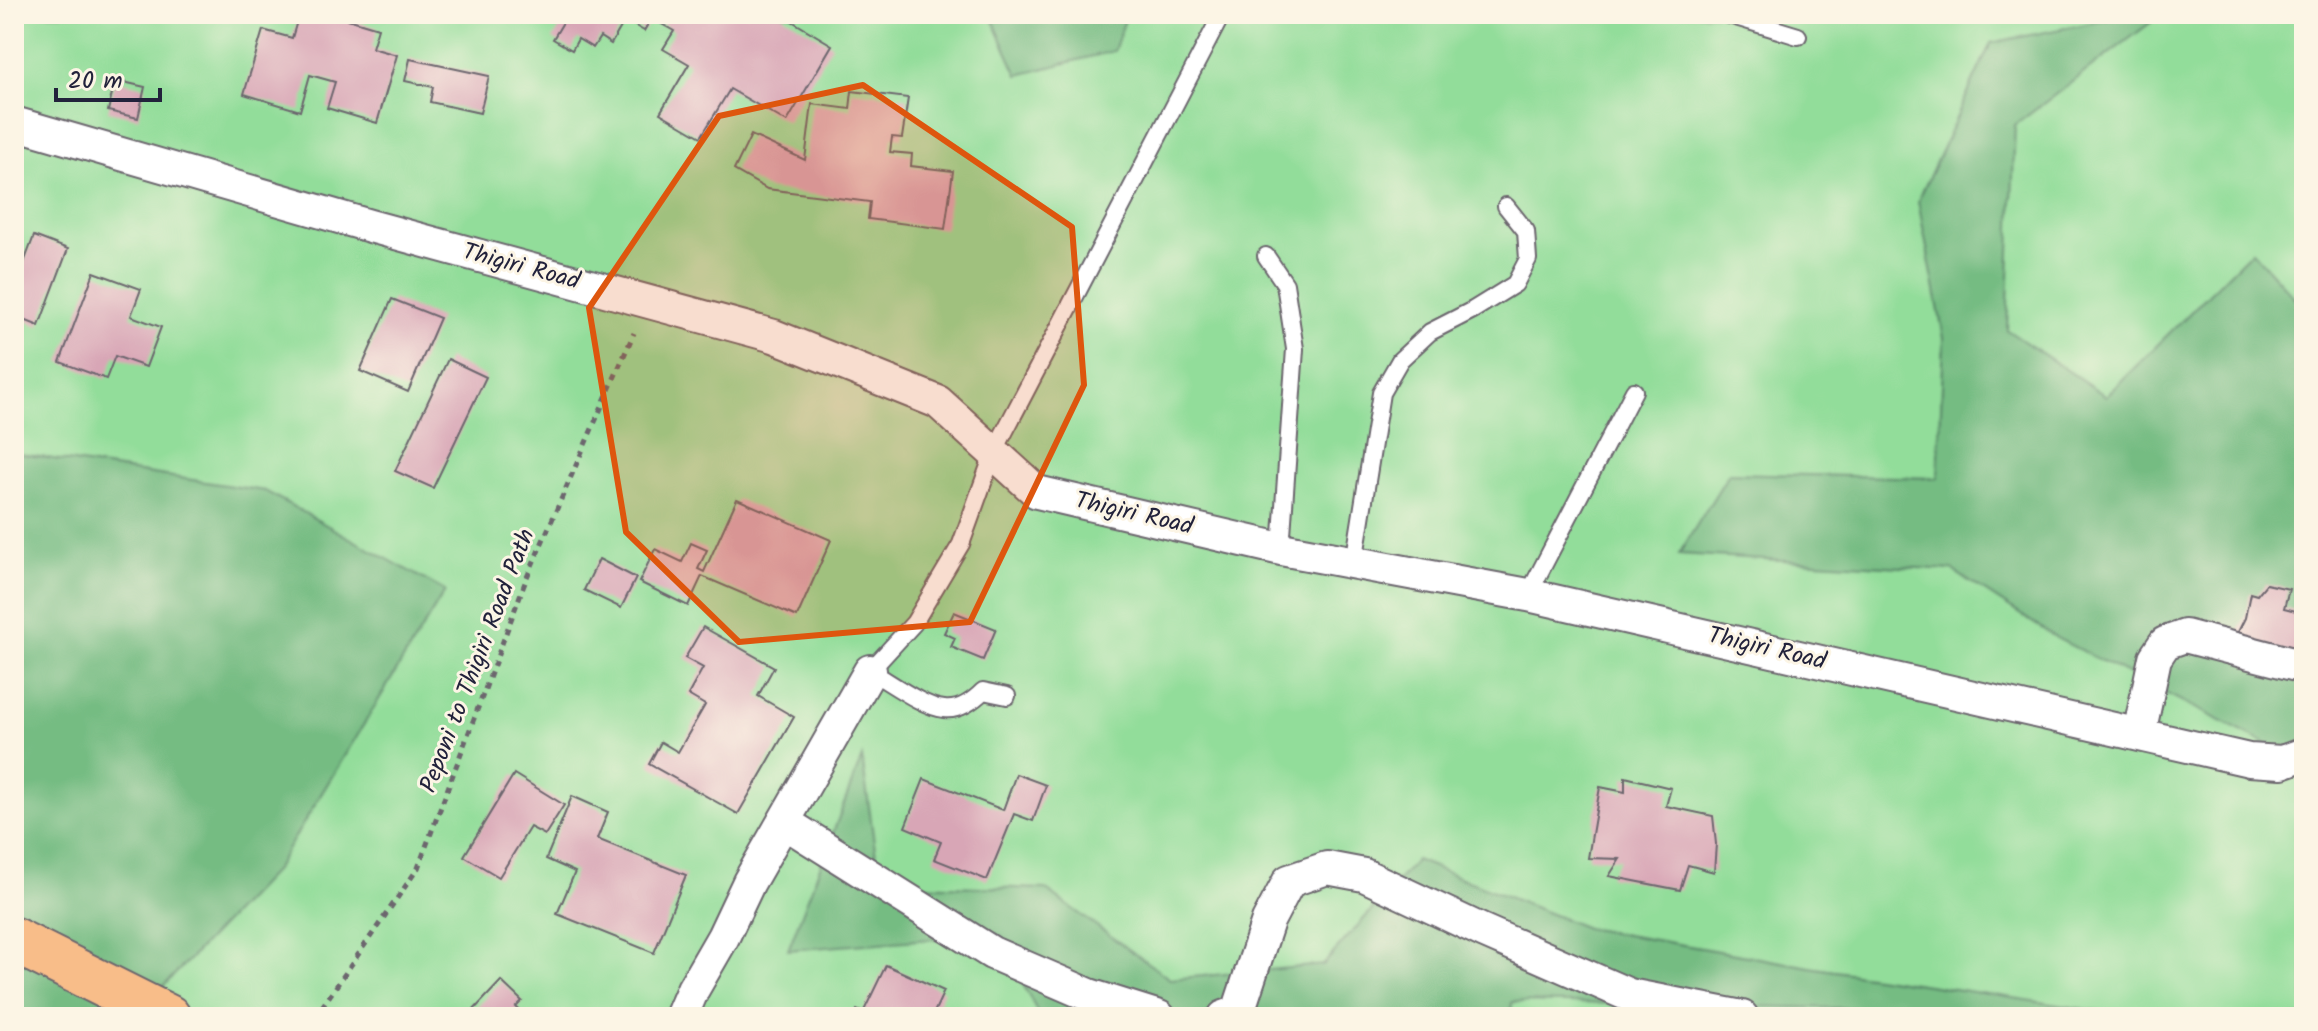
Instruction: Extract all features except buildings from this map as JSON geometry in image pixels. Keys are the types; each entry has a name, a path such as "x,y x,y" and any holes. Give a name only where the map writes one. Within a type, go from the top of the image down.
{"main road":[{"path":"14,940 168,1017"}],"street":[{"name":"Thigiri Road","path":"14,123 370,226 774,336 938,402 1037,492 1281,549 1528,595 2249,760 2282,762 2304,754"},
{"path":"2139,734 2155,658 2165,643 2185,636 2304,667"},
{"path":"681,1017 749,882 870,671"},
{"path":"784,822 992,953 1089,995 1159,1017"},
{"path":"1224,1017 1238,1012 1268,921 1289,881 1327,868 1364,875 1629,995 1742,1017"}],"lane":[{"path":"1007,696 983,691 972,703 945,710 870,671 914,623 961,544 994,452 1222,14"},
{"path":"1726,14 1798,36"},
{"path":"1354,563 1381,393 1400,360 1430,332 1515,284 1528,259 1526,231 1506,206"},
{"path":"1266,256 1285,284 1295,349 1281,549"},
{"path":"1528,595 1634,391"}],"path":[{"name":"Peponi to Thigiri Road Path","path":"315,1017 418,868 527,577 648,302"}],"highlighted area":[{"path":"863,85 1072,227 1084,385 970,622 739,642 626,532 589,308 719,116"}],"green space":[{"path":"14,14 2304,14 2304,1017 14,1017"},
{"path":"990,14 1127,14 1114,51 1018,75"},
{"path":"2134,14 2162,14 2015,125 2007,330 2106,396 2252,251 2304,308 2304,763 2058,639 1952,570 1679,554 1729,473 1938,478 1944,338 1918,201 1991,43"},
{"path":"14,453 265,491 445,591 275,870 134,1017 14,1017"},
{"path":"862,757 880,884 1045,889 1170,979 1323,965 1416,860 1586,928 1816,968 2111,1013 1512,1002 1511,1017 1040,1017 997,934 788,950"}]}
